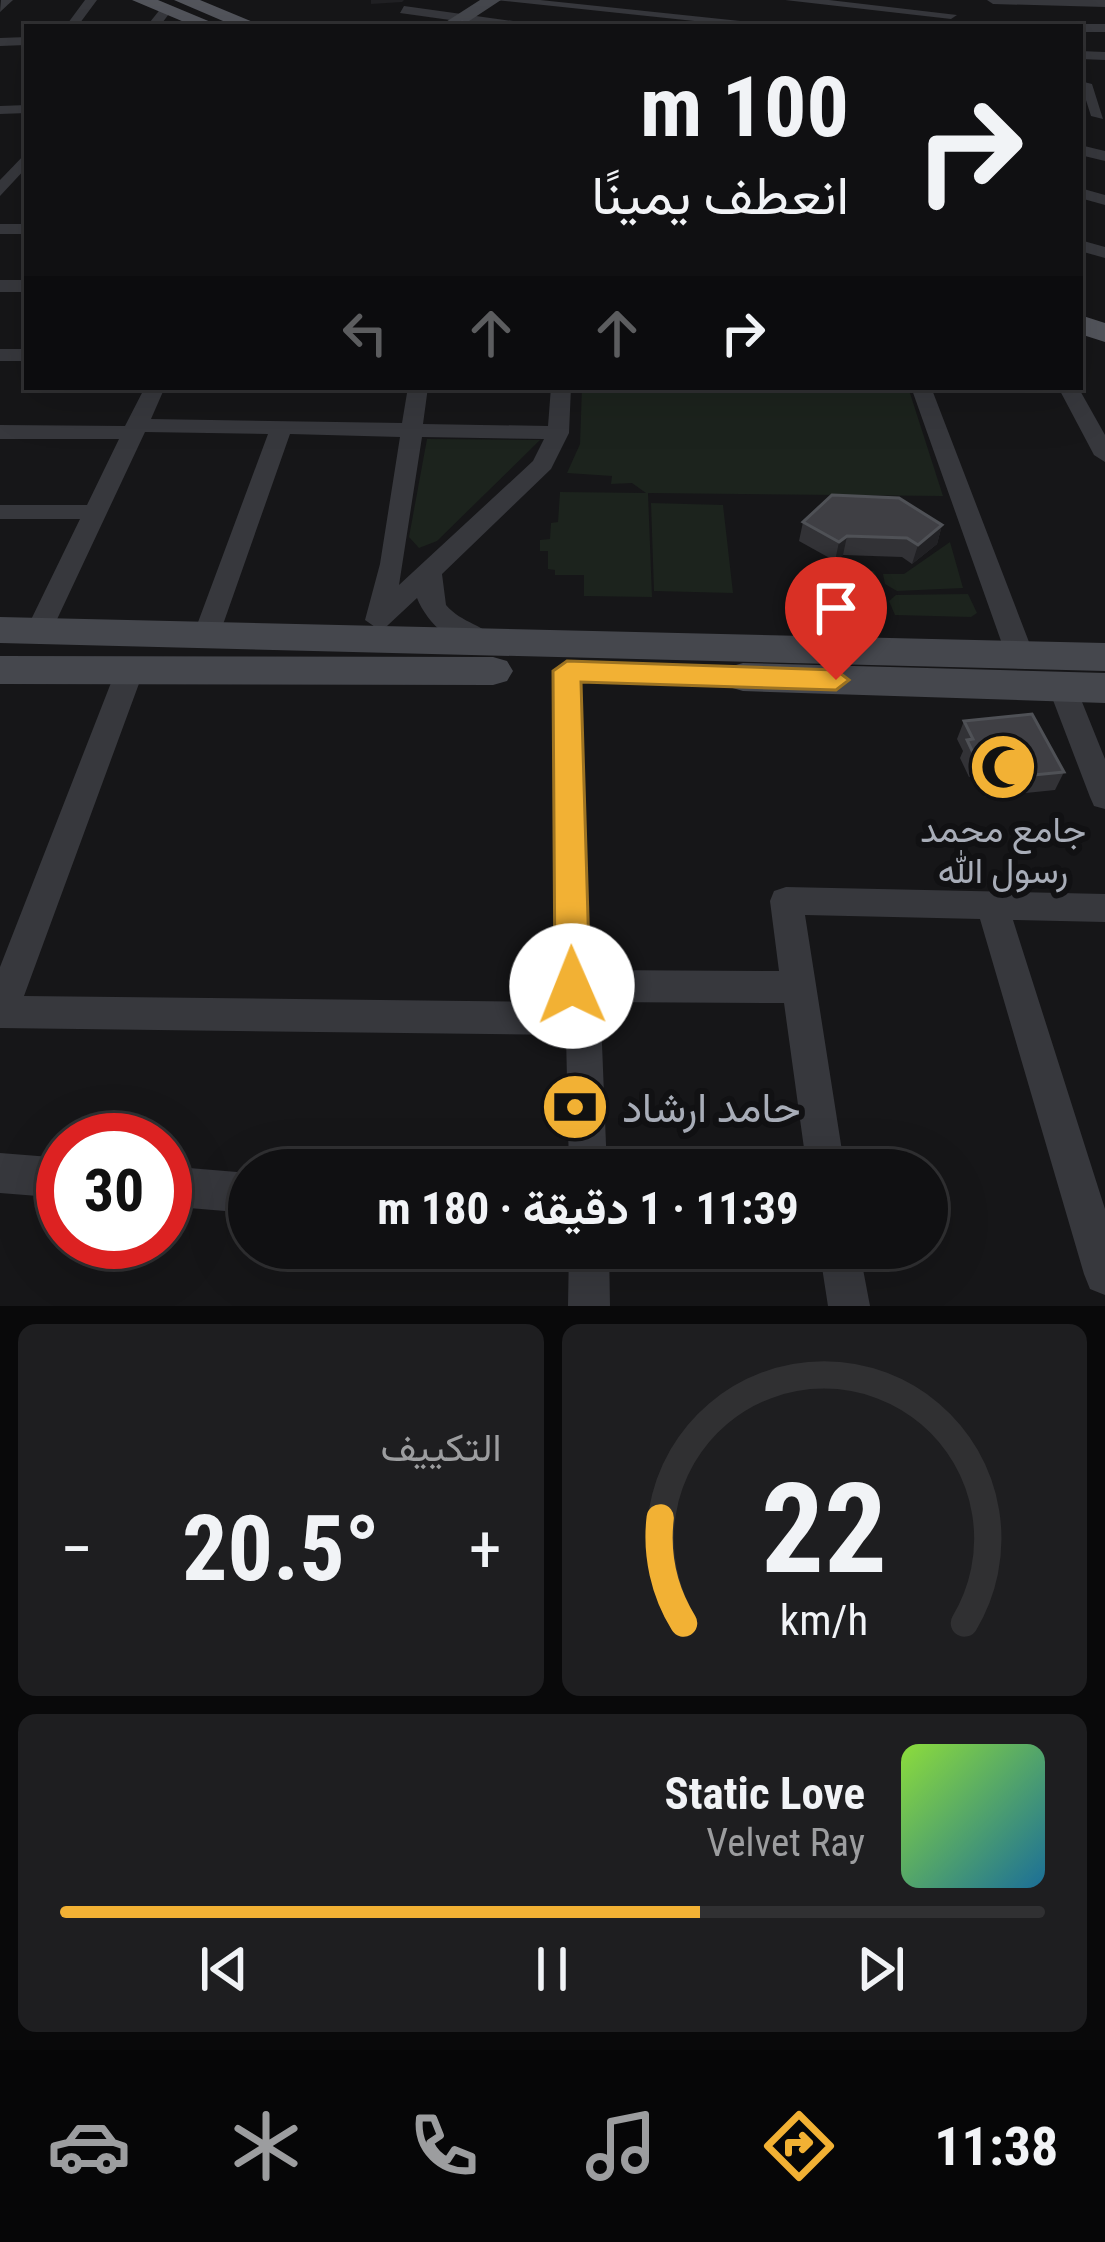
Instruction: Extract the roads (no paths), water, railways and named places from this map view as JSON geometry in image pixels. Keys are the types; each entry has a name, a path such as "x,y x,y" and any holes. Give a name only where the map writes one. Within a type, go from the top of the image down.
{"main road":[{"path":"142,0 189,4 246,24"}],"street":[{"path":"0,8 7,0"},
{"path":"404,9 454,22 496,0 519,1 564,12 706,24 713,0"},
{"path":"791,0 1022,24"},
{"path":"993,0 1105,3"},
{"path":"157,24 189,4"},
{"path":"888,24 890,11"},
{"path":"1083,84 1105,85"},
{"path":"1083,84 1101,117"},
{"path":"3,187 24,161"},
{"path":"19,630 93,512 154,390"},
{"path":"376,631 392,564 418,390"},
{"path":"376,631 427,572 543,464 558,434 561,390"},
{"path":"922,390 1020,656"},
{"path":"1070,390 1105,455"},
{"path":"207,632 280,431"},
{"path":"0,432 558,434"},
{"path":"0,512 93,512"},
{"path":"392,564 401,577 427,572"},
{"path":"427,572 428,597 446,623 481,641 502,645"},
{"path":"19,630 376,631 698,662 1105,688"},
{"path":"0,670 567,671 698,662 1105,657"},
{"path":"130,670 0,1012 578,1002 797,987"},
{"path":"567,671 587,1149"},
{"path":"1062,687 1105,797"},
{"path":"823,1149 786,901 1105,908"},
{"path":"992,906 1105,1274"},
{"path":"0,1173 36,1176"},
{"path":"192,1188 228,1190"},
{"path":"589,1269 590,1306"},
{"path":"843,1269 849,1306"}],"place":[{"name":"جامع محمد رسول الله","path":"1003,767"},
{"name":"حامد ارشاد","path":"575,1107"}]}
